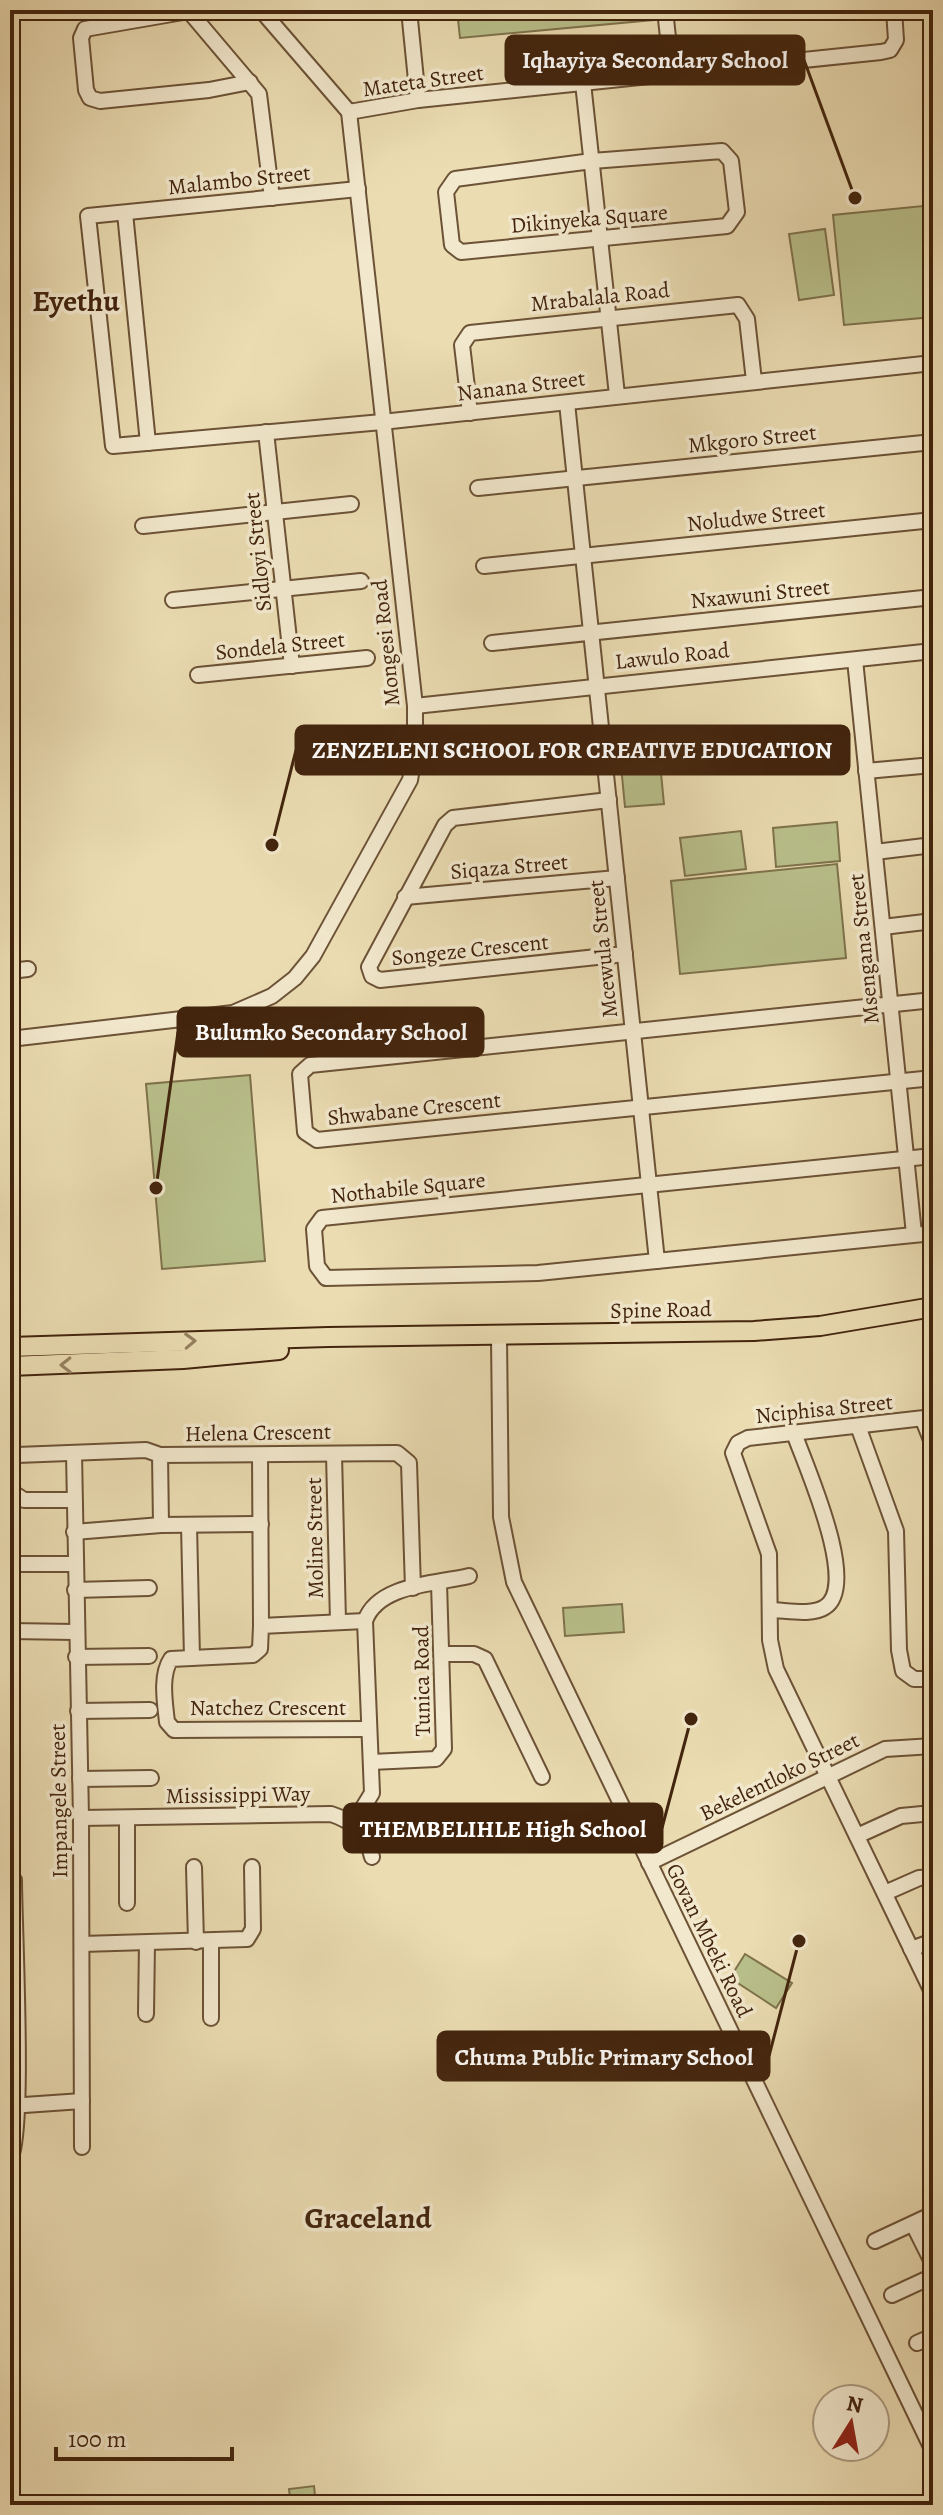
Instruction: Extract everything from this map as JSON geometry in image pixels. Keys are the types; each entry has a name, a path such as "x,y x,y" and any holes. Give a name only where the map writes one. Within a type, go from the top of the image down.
{"main road":[{"name":"Spine Road","path":"10,1347 754,1331 820,1326 933,1307"},
{"name":"Spine Road","path":"10,1366 183,1359 389,1339"}],"street":[{"path":"261,10 349,112"},
{"path":"409,10 418,100"},
{"path":"665,10 672,74"},
{"name":"Mateta Street","path":"349,112 418,100 890,50 896,40 894,10"},
{"path":"250,82 209,90 100,101 90,98 86,90 81,38 85,29 188,11 250,82 261,101 272,198"},
{"path":"583,83 617,395"},
{"name":"Mongesi Road","path":"10,1039 233,1013 256,1005 286,986 313,956 403,798 414,761 415,706 349,112"},
{"name":"Dikinyeka Square","path":"722,151 731,161 737,212 731,224 722,228 461,252 452,245 446,192 453,180 592,161 722,151"},
{"name":"Malambo Street","path":"113,446 88,216 358,189"},
{"path":"125,213 148,443"},
{"name":"Mrabalala Road","path":"470,413 462,345 470,333 609,316 738,305 747,319 754,381"},
{"name":"Nanana Street","path":"113,446 382,422 933,363"},
{"name":"Mcewula Street","path":"567,403 657,1261"},
{"name":"Sidloyi Street","path":"266,432 292,666"},
{"name":"Mkgoro Street","path":"575,478 933,442"},
{"path":"478,488 575,478"},
{"path":"143,526 351,504"},
{"name":"Noludwe Street","path":"583,556 933,520"},
{"path":"484,566 583,556"},
{"path":"173,600 361,581"},
{"name":"Nxawuni Street","path":"591,633 933,597"},
{"path":"492,643 591,633"},
{"name":"Lawulo Road","path":"415,706 933,651"},
{"name":"Sondela Street","path":"198,675 367,658"},
{"name":"Msengana Street","path":"855,660 914,1234"},
{"path":"866,771 933,765"},
{"name":"Songeze Crescent","path":"609,800 453,818 445,825 370,960 372,976 380,980 625,954"},
{"path":"875,852 933,845"},
{"name":"Siqaza Street","path":"405,897 617,878"},
{"path":"883,927 933,921"},
{"path":"10,971 28,969"},
{"name":"Shwabane Crescent","path":"933,1000 306,1065 300,1074 305,1132 317,1140 933,1078"},
{"name":"Nothabile Square","path":"933,1156 322,1218 314,1229 317,1266 326,1278 500,1276 933,1233"},
{"name":"Govan Mbeki Road","path":"499,1337 501,1517 508,1564 520,1597 933,2451"},
{"path":"928,1418 933,1445"},
{"name":"Nciphisa Street","path":"928,1418 748,1438 738,1443 733,1453 769,1554 770,1610 776,1669 933,1994"},
{"path":"858,1426 896,1531 899,1650 903,1671 914,1679 933,1679"},
{"path":"770,1610 820,1610 832,1601 837,1585 831,1536 794,1433"},
{"path":"10,1461 17,1455 146,1450 160,1455"},
{"name":"Impangele Street","path":"74,1453 75,1632 81,1818 82,2147"},
{"name":"Helena Crescent","path":"161,1525 160,1455 397,1453 409,1463 413,1588"},
{"name":"Moline Street","path":"334,1454 338,1622"},
{"path":"189,1525 192,1658 253,1655 260,1649 261,1626 260,1455"},
{"path":"10,1491 24,1500 74,1500"},
{"path":"74,1532 161,1525 261,1524"},
{"path":"10,1564 75,1564"},
{"path":"372,1857 369,1844 353,1824 372,1793 365,1621 369,1609 383,1596 469,1576"},
{"name":"Tunica Road","path":"371,1762 436,1759 441,1755 445,1744 439,1583"},
{"path":"75,1590 149,1588"},
{"path":"261,1626 365,1621"},
{"path":"10,1631 75,1632"},
{"path":"443,1654 474,1654 485,1659 542,1777"},
{"path":"76,1657 149,1656"},
{"name":"Natchez Crescent","path":"192,1658 171,1659 165,1667 167,1722 174,1730 369,1729"},
{"path":"78,1711 150,1710"},
{"path":"10,1721 11,1822"},
{"name":"Bekelentloko Street","path":"649,1863 885,1749 933,1746"},
{"path":"80,1779 151,1778"},
{"path":"857,1836 901,1816 933,1813"},
{"name":"Mississippi Way","path":"81,1818 331,1814 353,1824"},
{"path":"127,1818 127,1903"},
{"path":"194,1867 211,2018"},
{"path":"82,1944 243,1940 253,1929 252,1867"},
{"path":"885,1893 919,1878 933,1877"},
{"path":"10,2159 15,2146 14,1880"},
{"path":"911,1949 933,1941"},
{"path":"146,2014 147,1943"},
{"path":"13,2105 82,2101"},
{"path":"875,2241 933,2214"},
{"path":"913,2224 933,2264"},
{"path":"892,2295 933,2276"},
{"path":"917,2343 933,2336"}],"green space":[{"path":"457,10 652,10 653,20 460,38"},
{"path":"933,205 933,317 844,325 833,215"},
{"path":"825,229 834,295 799,300 789,234"},
{"path":"658,742 664,804 625,807 619,745"},
{"path":"837,822 840,861 776,867 773,828"},
{"path":"741,831 746,869 685,876 680,838"},
{"path":"837,864 846,958 680,974 671,881"},
{"path":"250,1075 265,1261 162,1269 146,1084"},
{"path":"622,1604 624,1632 565,1636 563,1608"},
{"path":"745,1954 792,1983 776,2008 730,1978"},
{"path":"314,2486 316,2505 291,2505 289,2489"}],"place":[{"name":"Iqhayiya Secondary School","path":"855,198"},
{"name":"ZENZELENI SCHOOL FOR CREATIVE EDUCATION","path":"272,845"},
{"name":"Bulumko Secondary School","path":"156,1188"},
{"name":"THEMBELIHLE High School","path":"691,1719"},
{"name":"Chuma Public Primary School","path":"799,1941"}],"district":[{"name":"Eyethu","path":"76,301"},
{"name":"Graceland","path":"368,2218"}]}
